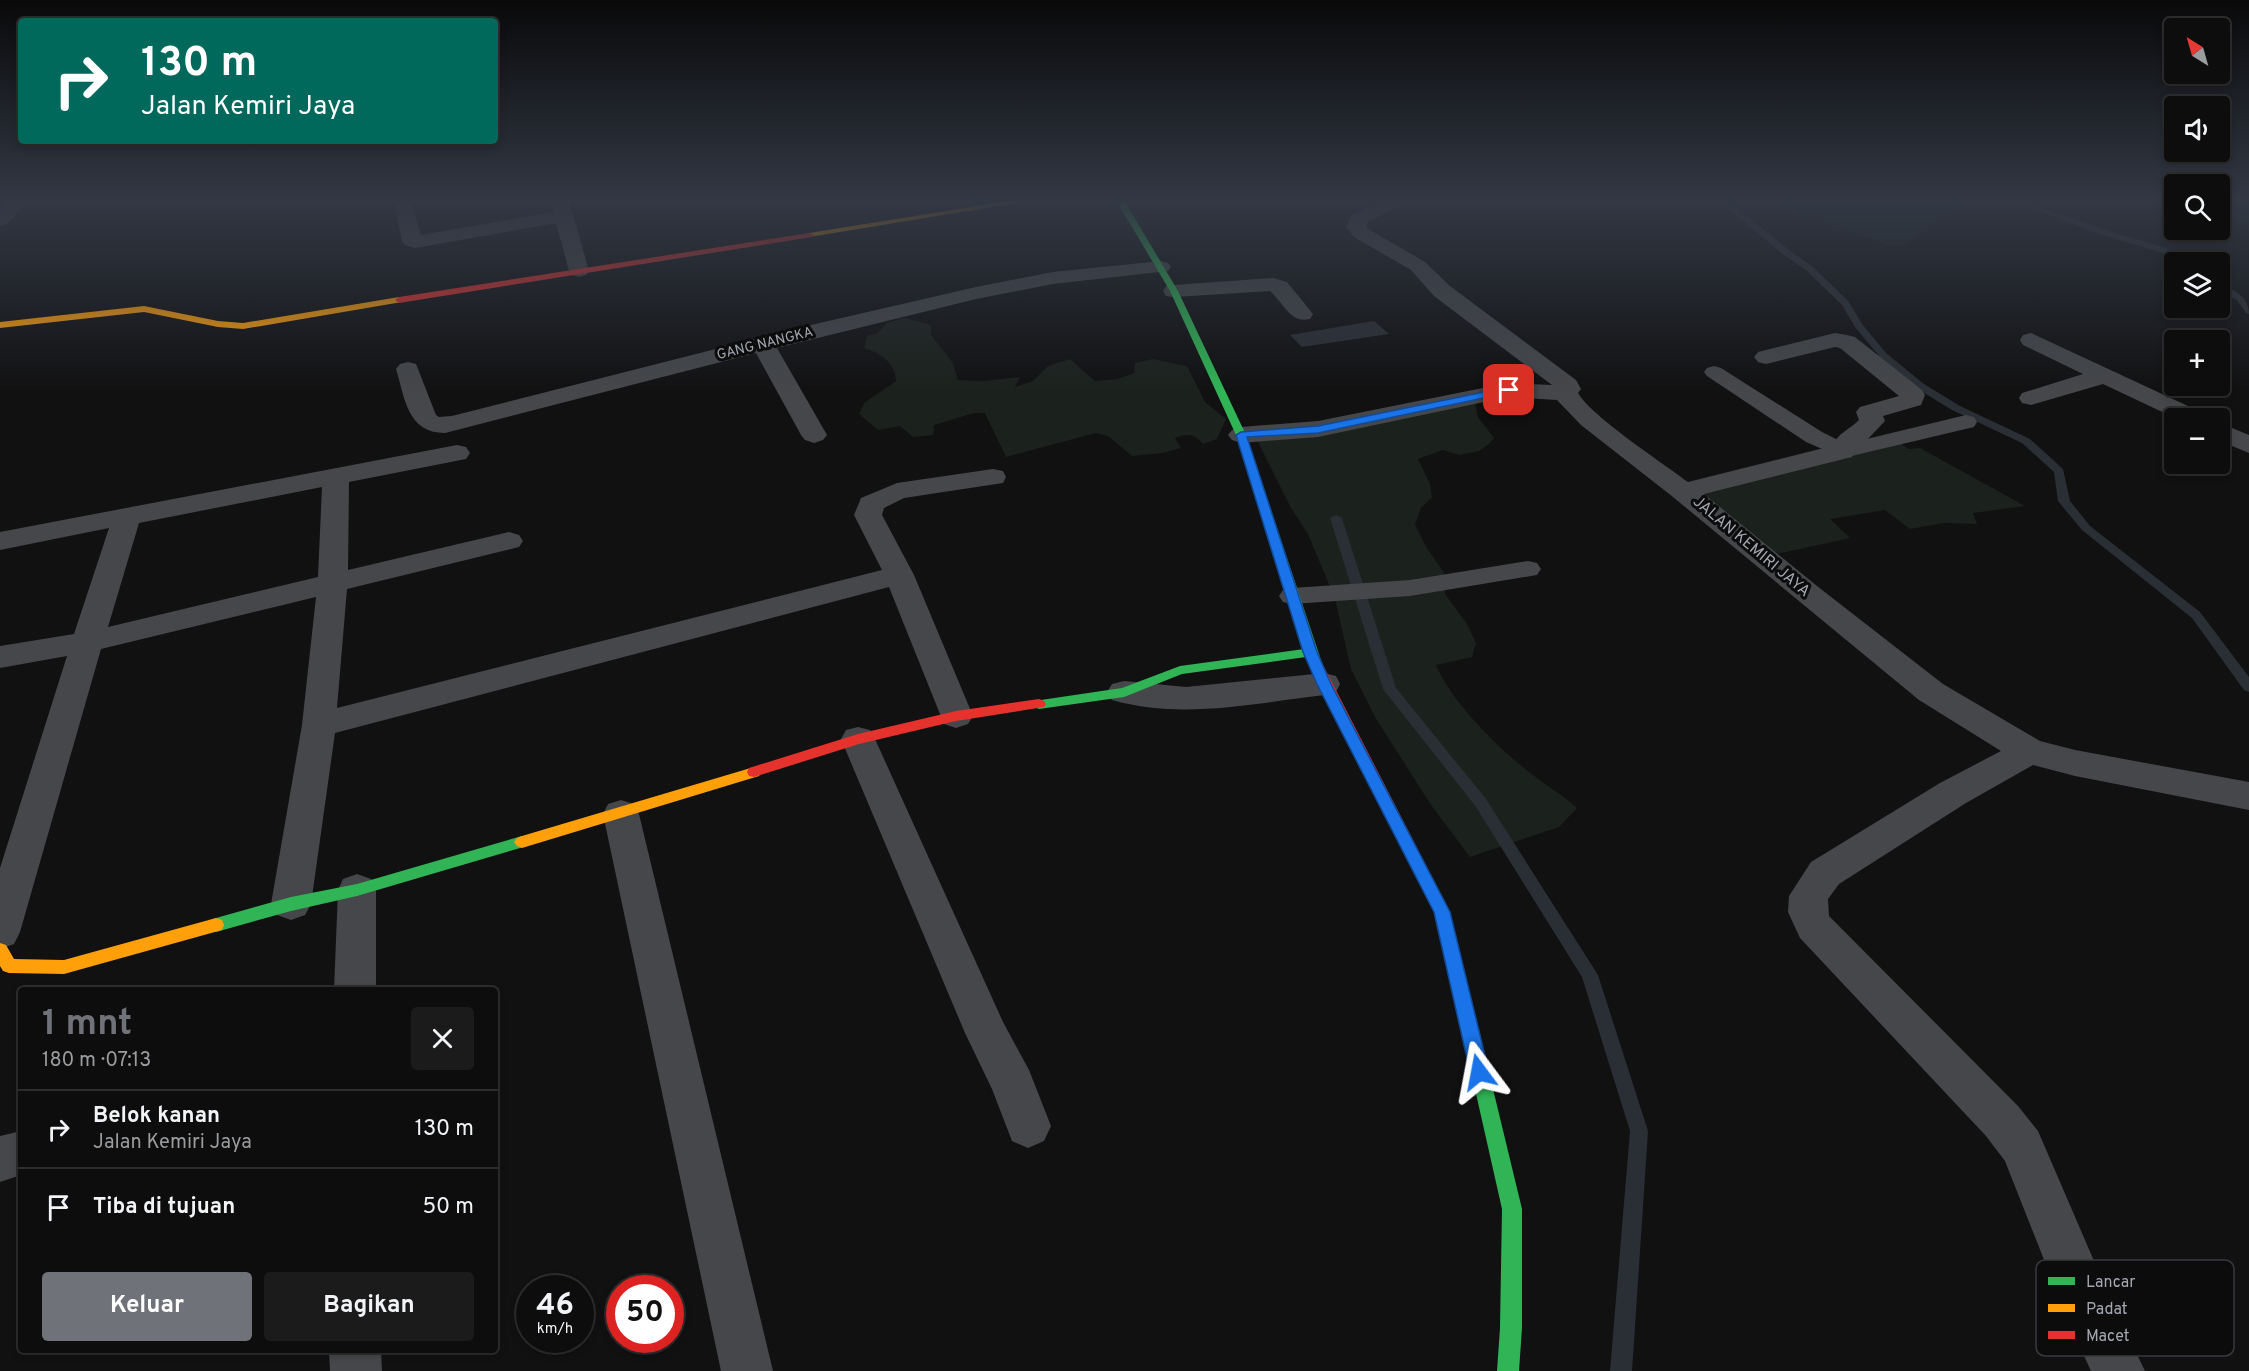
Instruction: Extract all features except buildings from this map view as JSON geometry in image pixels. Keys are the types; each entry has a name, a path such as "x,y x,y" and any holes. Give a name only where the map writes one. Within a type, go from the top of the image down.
{"street":[{"path":"577,264 579,271"},
{"path":"0,325 144,309 168,310 227,326 243,326 624,264"},
{"path":"739,337 932,293 1007,272 1116,264"},
{"name":"GANG NANGKA","path":"408,369 423,415 430,422 441,425 459,423 763,344 976,293 1139,264"},
{"path":"1160,264 1183,290 1247,434 1310,652 1324,684 1442,912 1512,1209 1511,1328 1508,1371"},
{"name":"JALAN KEMIRI JAYA","path":"1415,264 1442,291 1567,385 1569,388 1566,393 1571,402 1590,420 1683,491 1931,692 2029,751 2075,763 2249,796"},
{"path":"1183,290 1265,283 1279,287 1302,314"},
{"path":"1683,491 1843,451 1846,442 1857,436 1872,421 1869,412 1912,400 1914,395 1847,342 1834,340 1766,357"},
{"path":"2031,340 2174,408"},
{"path":"763,344 814,435"},
{"path":"2031,398 2106,375"},
{"path":"1247,434 1318,429 1509,390 1566,393"},
{"path":"2230,436 2249,445"},
{"path":"0,541 457,453"},
{"path":"291,904 319,725 333,582 336,477"},
{"path":"956,716 899,575 868,515 871,504 897,491 993,477"},
{"path":"0,933 87,642 128,517"},
{"path":"0,657 87,642 509,541"},
{"path":"319,725 899,575"},
{"path":"0,950 9,966 64,967 291,904 357,890 621,813 858,739 956,716 1124,692 1180,670 1310,652"},
{"path":"1124,692 1186,699 1324,684"},
{"path":"858,739 987,1033 1013,1085 1028,1126"},
{"path":"2029,751 1953,793 1824,873 1809,896 1808,912 1814,926 1967,1088 2002,1121 2022,1147 2069,1260"},
{"path":"621,813 747,1371"},
{"path":"355,987 357,890"},
{"path":"0,1159 18,1154"},
{"path":"355,1353 356,1371"},
{"path":"2112,1356 2119,1371"}],"lane":[{"path":"1714,372 1815,437 1843,451 1966,422"},
{"path":"1292,596 1410,588 1528,569"}],"shaded area":[{"path":"904,318 931,325 931,335 953,363 958,380 983,381 1020,377 1015,387 1033,381 1048,366 1070,359 1095,381 1118,379 1134,373 1135,363 1153,359 1187,366 1205,402 1226,419 1217,439 1203,444 1194,436 1183,435 1175,438 1181,448 1163,453 1132,456 1108,436 1096,433 1006,457 985,413 974,413 934,425 933,435 913,437 900,426 878,430 859,414 864,403 896,381 895,374 886,359 864,348 867,336 878,333 887,323"},
{"path":"1374,321 1389,334 1302,347 1290,335"},
{"path":"1474,397 1478,417 1494,438 1490,443 1479,451 1459,455 1443,450 1418,459 1430,484 1432,497 1421,508 1415,525 1444,573 1445,594 1467,624 1476,643 1472,657 1436,665 1453,694 1478,725 1520,765 1577,808 1559,827 1470,857 1431,805 1375,717 1351,669 1335,599 1308,534 1291,508 1254,434"},
{"path":"1894,439 1909,449 1920,448 2025,506 1973,513 1977,524 1944,523 1910,529 1885,510 1830,519 1850,538 1763,557 1683,491"}],"waterway":[{"path":"1803,264 1846,304 1858,325 1883,355 1920,386 1956,408 2026,441 2059,471 2064,501 2086,528 2196,615 2249,687"},
{"path":"2230,292 2240,298 2249,311"},
{"path":"1336,518 1390,689 1481,803 1590,975 1639,1131 1621,1371"}],"traffic: fast":[{"path":"1158,264 1174,291 1241,435 1315,663"},
{"path":"1039,704 1124,692 1180,670 1310,652"},
{"path":"216,925 291,904 357,890 522,842"},
{"path":"1455,965 1512,1209 1511,1328 1508,1371"}],"traffic: slow":[{"path":"0,325 144,309 218,324 243,326 399,300"},
{"path":"522,842 754,772"},
{"path":"0,950 9,966 64,967 216,925"}],"traffic: jam":[{"path":"399,300 626,264"},
{"path":"1315,663 1442,912 1455,965"},
{"path":"754,772 858,739 956,716 1039,704"}],"route":[{"path":"1479,1072 1442,912 1324,684 1310,652 1241,435 1318,429 1509,390"}]}
